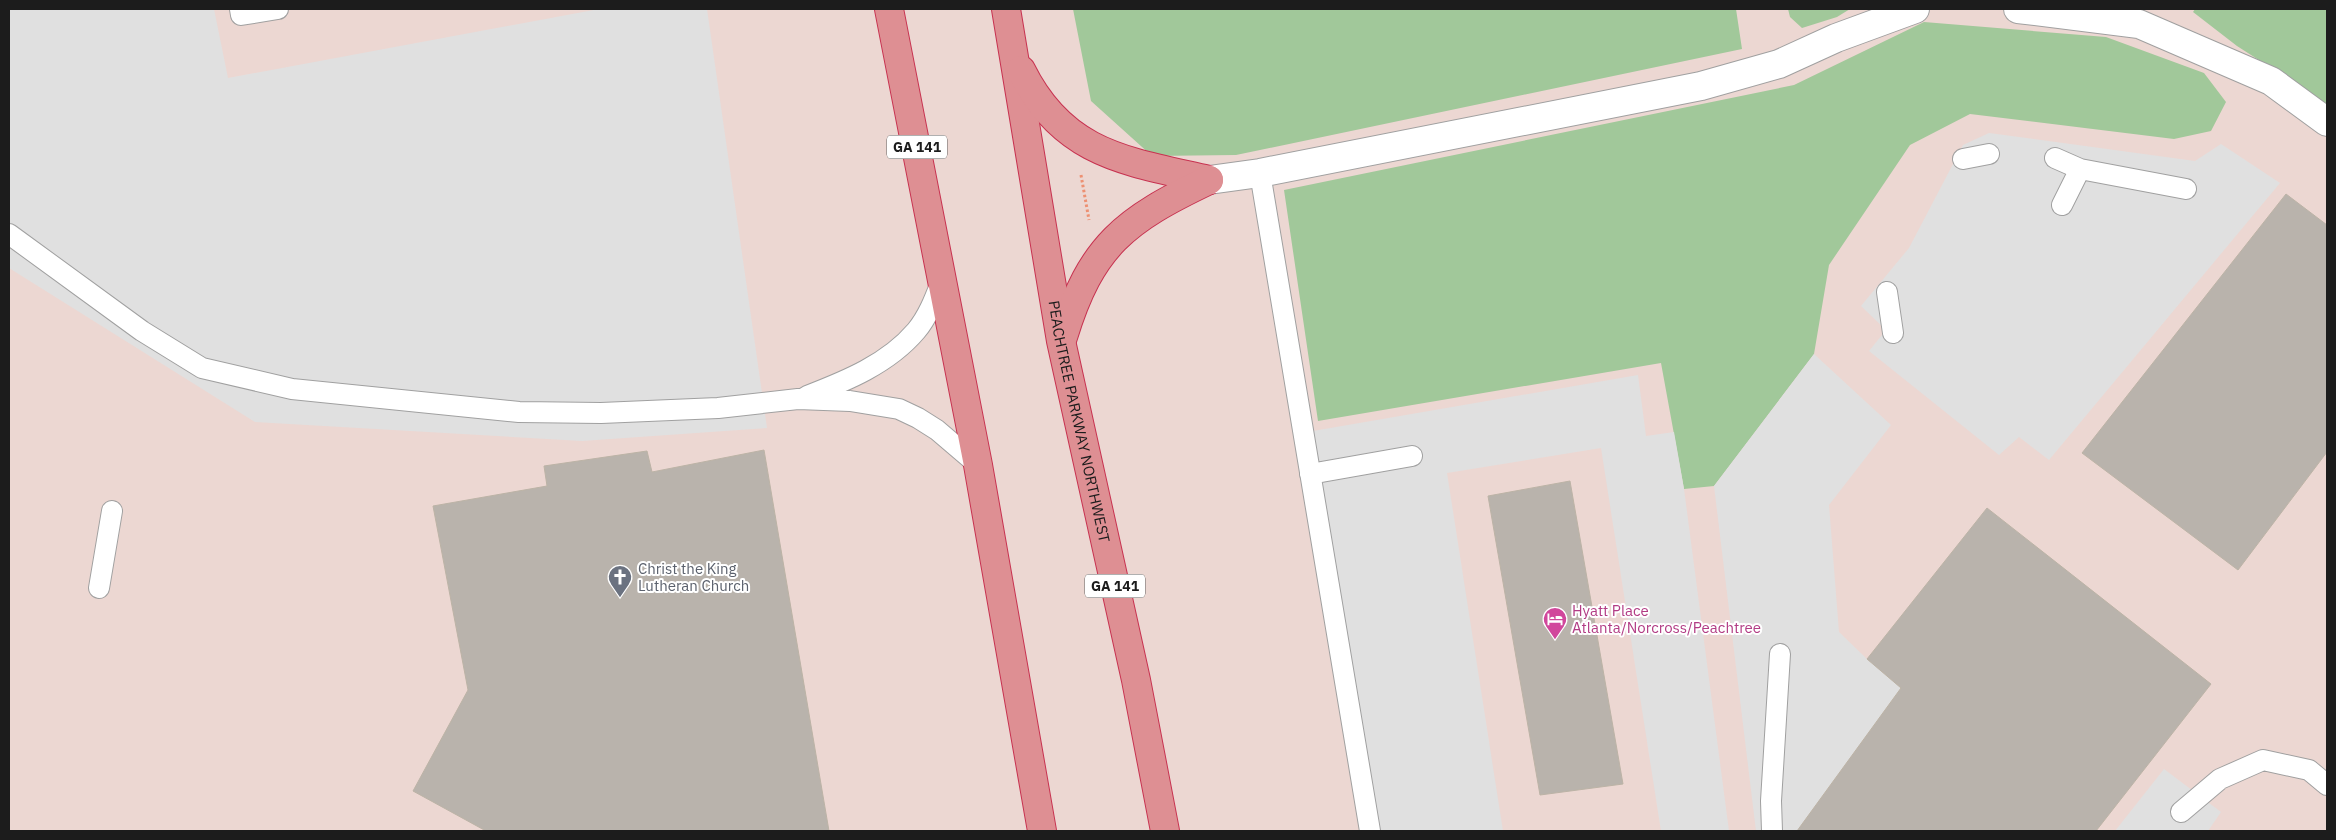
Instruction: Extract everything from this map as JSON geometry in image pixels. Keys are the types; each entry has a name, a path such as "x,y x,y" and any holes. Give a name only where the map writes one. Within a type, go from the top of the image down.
{"highway":[{"name":"PEACHTREE PARKWAY NORTHWEST","path":"1006,9 1062,341 1136,680 1165,831"},
{"name":"GA 141","path":"889,11 978,465 1042,831"},
{"path":"1014,55 1032,91 1052,116 1073,136 1111,156 1209,180"},
{"path":"1062,341 1072,306 1083,282 1097,260 1117,236 1162,202 1209,180"}],"street":[{"path":"1209,180 1260,173 1702,86 1779,64 1836,38 1915,9"},
{"path":"2018,9 2139,24 2271,82 2327,122"}],"lane":[{"path":"240,9 241,15 278,9"},
{"path":"1963,160 1989,154"},
{"path":"2055,158 2080,169 2186,189"},
{"path":"2062,205 2080,169"},
{"path":"1260,173 1370,831"},
{"path":"9,234 142,331 202,368 292,389 519,412 601,413 718,408 798,399 850,401 899,409 937,430 978,465"},
{"path":"798,399 847,380 897,351 917,331 930,310 943,279"},
{"path":"1887,292 1893,333"},
{"path":"1310,474 1412,456"},
{"path":"99,588 112,510"},
{"path":"1772,831 1771,801 1780,654"},
{"path":"2181,812 2220,779 2263,760 2310,770 2327,785"}],"path":[{"path":"1081,174 1091,229"}],"shaded area":[{"path":"9,9 2327,9 2327,831 9,831"},
{"path":"9,9 214,9 228,78 599,9 707,9 767,428 582,441 255,422 9,268"},
{"path":"1989,133 2195,161 2221,144 2280,183 2049,460 2019,437 1999,455 1869,351 1886,330 1861,306 1909,248 1963,145"},
{"path":"1814,354 1891,425 1829,505 1839,632 1901,688 1797,831 1756,831 1714,486"},
{"path":"1638,375 1646,436 1674,432 1684,489 1729,831 1661,831 1601,448 1447,473 1503,831 1378,831 1313,431"},
{"path":"2164,769 2221,812 2208,831 2115,831"}],"green space":[{"path":"1073,9 1736,9 1742,49 1236,155 1152,156 1091,101"},
{"path":"1788,9 1850,9 1837,17 1802,28 1790,17"},
{"path":"2195,9 2327,9 2327,104 2237,46 2193,12"},
{"path":"1924,22 2106,37 2204,73 2226,102 2211,131 2174,139 1970,114 1910,145 1829,265 1814,354 1714,486 1684,489 1661,363 1318,421 1284,190 1794,85"}],"building":[{"path":"2286,194 2327,225 2327,452 2238,570 2082,453"},
{"name":"Christ the King Lutheran Church","path":"764,450 829,831 486,831 413,791 468,690 433,506 547,486 544,466 647,451 652,472"},
{"name":"Hyatt Place Atlanta/Norcross/Peachtree","path":"1570,481 1623,784 1540,795 1488,496"},
{"path":"1987,508 2211,684 2096,831 1797,831 1901,688 1867,659"}],"place":[{"name":"Christ the King Lutheran Church","path":"620,598"},
{"name":"Hyatt Place Atlanta/Norcross/Peachtree","path":"1555,640"}]}
